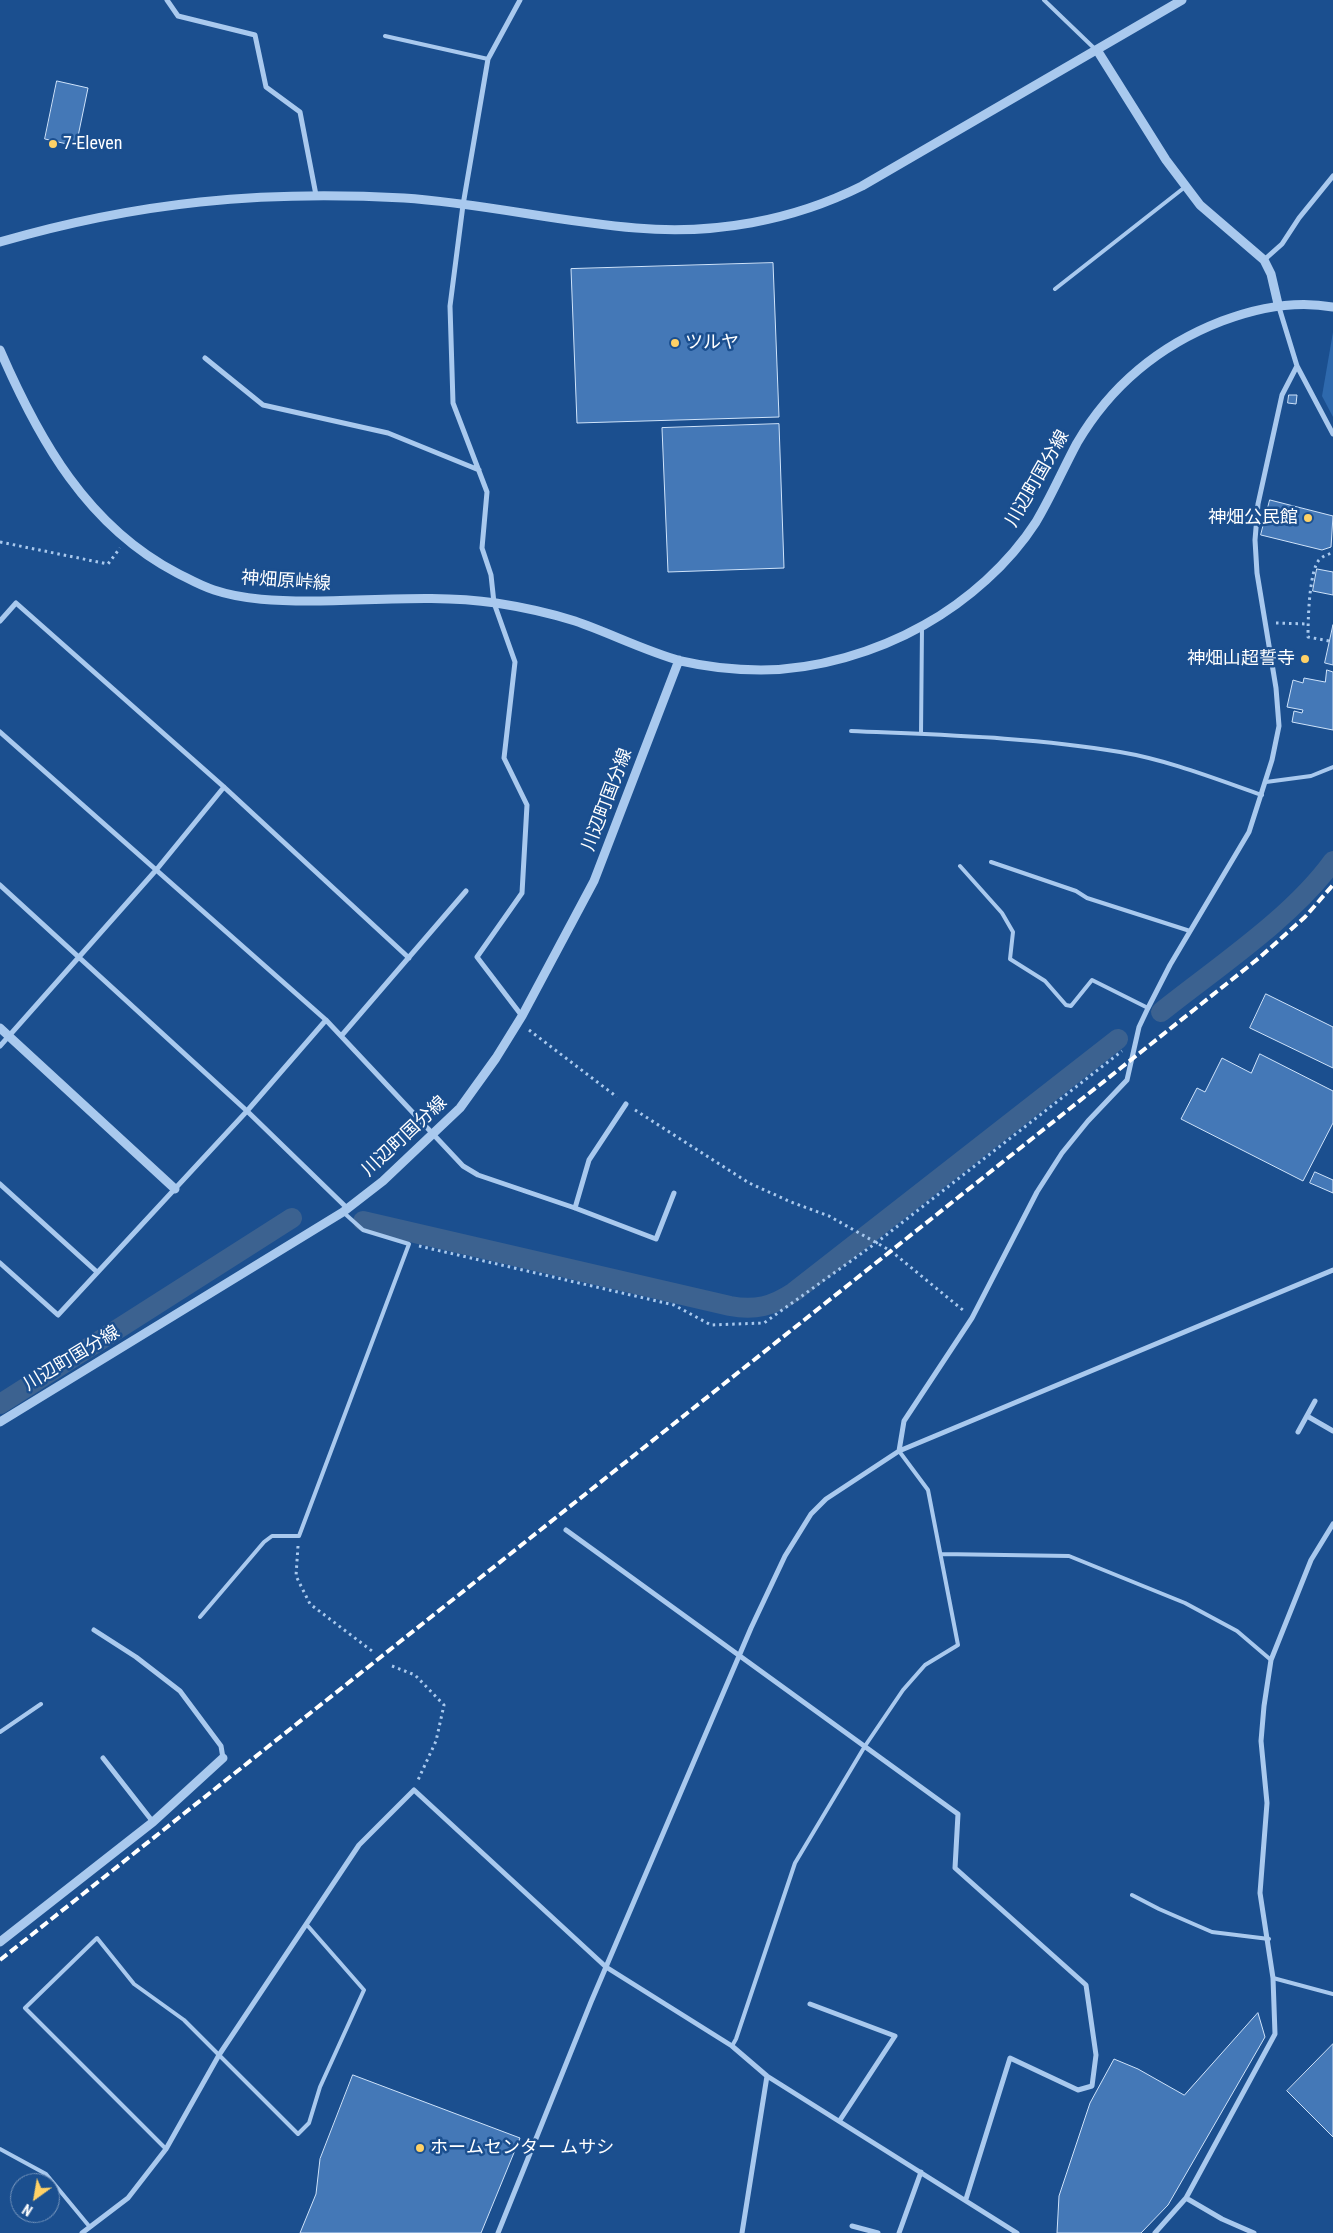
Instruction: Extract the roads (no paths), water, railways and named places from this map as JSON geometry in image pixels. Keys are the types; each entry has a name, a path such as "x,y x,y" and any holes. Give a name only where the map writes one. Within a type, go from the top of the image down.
{"street":[{"path":"168,0 178,16 255,35 266,87 300,112 316,195"},
{"path":"520,0 488,59 462,205 450,306 453,402 487,492 482,548 491,575 494,603 515,662 504,758 527,805 522,892 477,957 522,1016"},
{"path":"0,242 93,217 137,209 218,200 316,195 407,198 636,228 710,229 760,221 814,207 855,190 1182,0"},
{"path":"1097,50 1166,160 1200,205 1264,260 1272,274 1278,304 1297,366 1333,434"},
{"path":"1264,260 1282,244 1299,218 1333,176"},
{"name":"川辺町国分線","path":"0,1422 345,1210 383,1182 460,1108 496,1058 522,1016 594,881 679,660 737,670 794,668 849,656 922,627 959,603 991,575 1020,542 1034,524 1093,418 1114,391 1140,366 1195,331 1229,318 1278,304 1333,306"},
{"name":"神畑原峠線","path":"0,350 24,406 58,462 92,508 126,539 152,559 212,590 250,599 369,602 422,599 494,603 571,620 679,660"},
{"path":"205,358 263,405 388,433 478,470"},
{"path":"899,1451 904,1421 972,1318 1037,1192 1062,1153 1088,1121 1126,1080 1136,1040 1148,1008 1190,931 1249,832 1266,782 1279,726 1276,688 1264,623 1255,540 1258,504 1282,394 1297,366"},
{"path":"0,621 16,603 224,787 409,958"},
{"path":"0,732 326,1020 463,1166 478,1175 575,1208 656,1240 674,1193"},
{"path":"0,1046 157,869 224,787"},
{"path":"0,885 247,1111 345,1210"},
{"path":"342,1035 466,891"},
{"path":"0,1263 58,1315 247,1111 326,1020"},
{"path":"0,1028 174,1189"},
{"path":"575,1208 589,1160 626,1104"},
{"path":"0,1184 97,1272"},
{"path":"498,2233 606,1967 739,1657 785,1556 811,1514 843,1486 899,1451 1333,1270"},
{"path":"1298,1432 1315,1401"},
{"path":"1306,1416 1333,1431"},
{"path":"1155,2233 1186,2198 1275,2034 1273,1978 1269,1939 1260,1893 1267,1803 1261,1741 1270,1660 1311,1560 1333,1524"},
{"path":"566,1530 958,1814 955,1868 1086,1985 1096,2055 1092,2086 1078,2090 1010,2058 966,2199"},
{"path":"0,1942 153,1822 223,1758 222,1746 180,1691 136,1657 94,1630"},
{"path":"102,1758 153,1822"},
{"path":"82,2233 128,2198 166,2149 219,2055 359,1845 414,1790 606,1967 732,2046 767,2076 966,2199 1017,2233"},
{"path":"810,2004 895,2036 840,2120"},
{"path":"742,2233 767,2076"},
{"path":"899,2233 921,2172"},
{"path":"1186,2198 1222,2219 1254,2233"},
{"path":"852,2226 878,2233"}],"lane":[{"path":"1044,0 1097,50"},
{"path":"385,36 488,59"},
{"path":"1055,289 1186,186"},
{"path":"921,734 922,627"},
{"path":"851,731 1040,743 1122,752 1204,775 1262,795"},
{"path":"1266,782 1311,776 1333,767"},
{"path":"991,862 1076,891 1087,898 1190,931"},
{"path":"960,866 1002,912 1013,932 1010,959 1045,981 1066,1005 1071,1006 1092,980 1148,1008"},
{"path":"200,1617 264,1542 272,1536 299,1536 409,1244 363,1230 345,1210"},
{"path":"732,2046 736,2039 794,1863 865,1746 903,1690 925,1665 958,1645 942,1554 928,1490 899,1451"},
{"path":"942,1554 1069,1556 1185,1603 1237,1631 1270,1660"},
{"path":"0,1732 40,1704"},
{"path":"1132,1895 1212,1932 1269,1939"},
{"path":"166,2149 25,2008 97,1938 134,1984 184,2020 298,2134 308,2123 320,2087 364,1990 307,1925"},
{"path":"1273,1978 1333,1994"},
{"path":"0,2149 46,2174 89,2226"}],"waterway":[{"path":"1161,1012 1276,922 1316,882 1333,861"},
{"path":"363,1221 730,1306 748,1308 764,1306 779,1301 794,1292 1118,1039"},
{"path":"0,1404 292,1218"}],"railway":[{"path":"0,1960 1259,958 1305,917 1333,885"}],"place":[{"name":"7-Eleven","path":"53,144"},
{"name":"ツルヤ","path":"675,343"},
{"name":"神畑公民館","path":"1308,518"},
{"name":"神畑山超誓寺","path":"1305,659"},
{"name":"ホームセンター ムサシ","path":"420,2148"}]}
